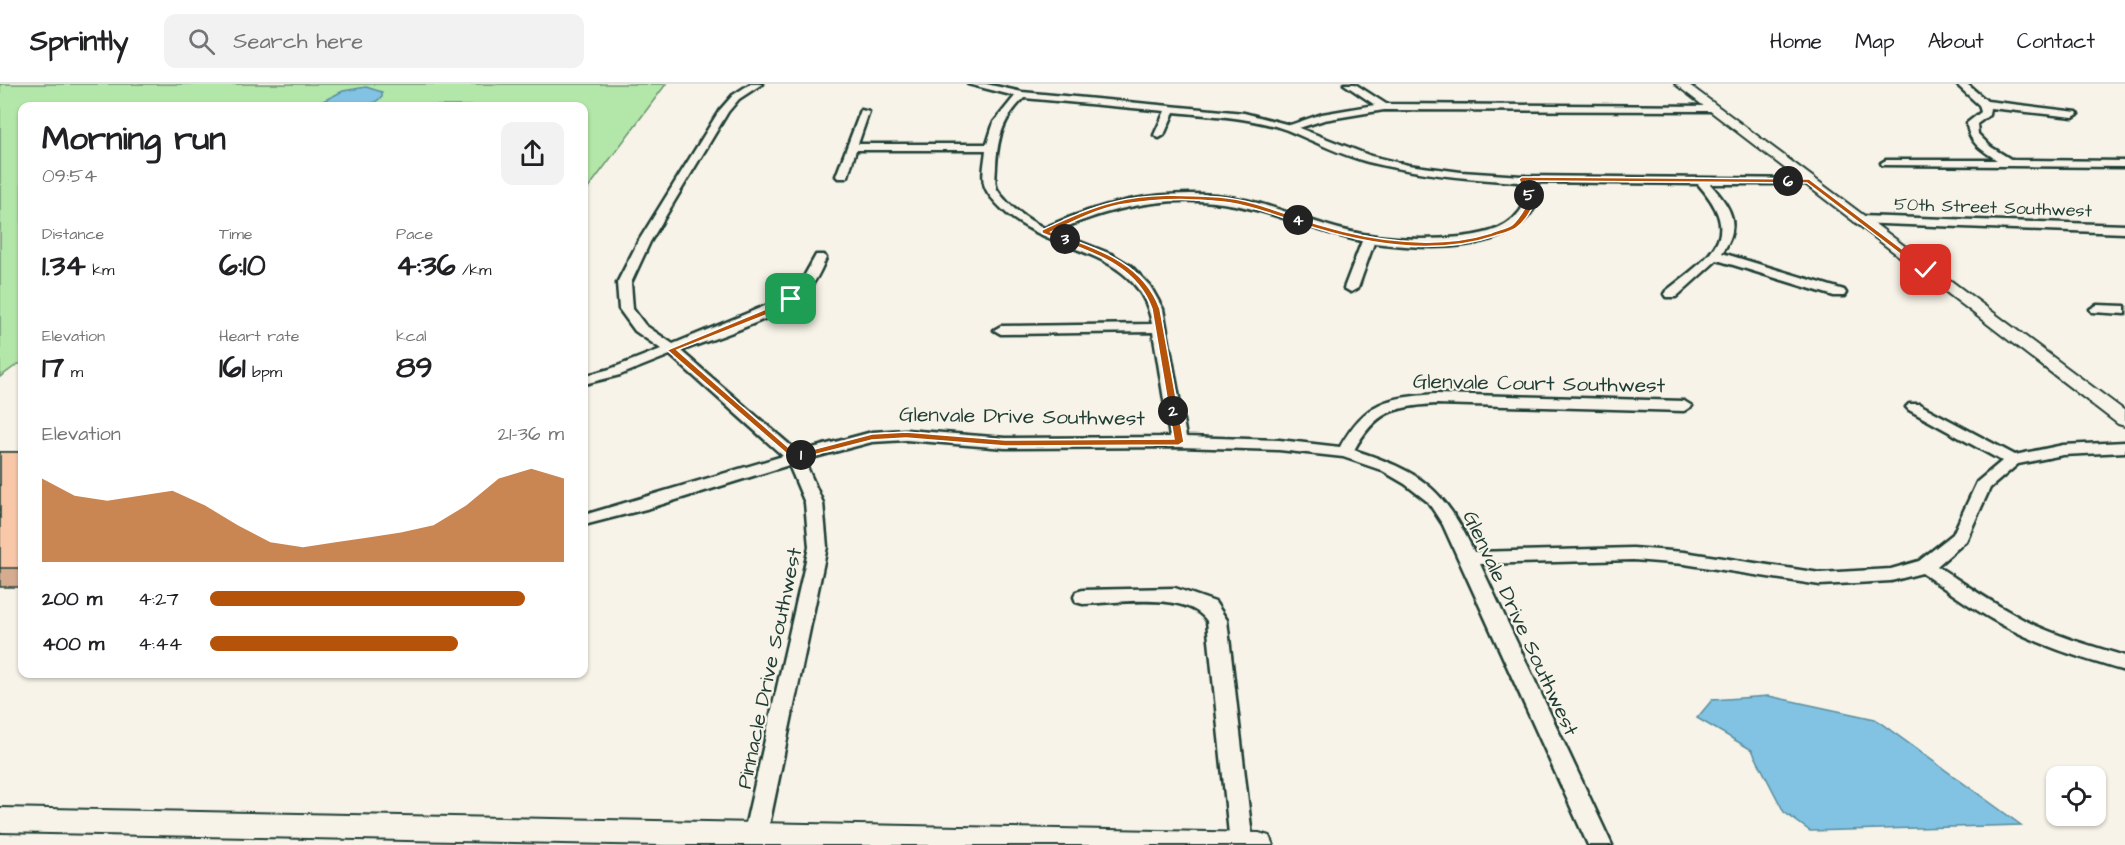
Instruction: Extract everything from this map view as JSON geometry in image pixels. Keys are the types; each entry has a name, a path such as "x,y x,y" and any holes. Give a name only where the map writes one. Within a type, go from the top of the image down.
{"street":[{"name":"Pinnacle Drive Southwest","path":"755,839 818,547 814,503 794,457 672,350 640,328 626,309 624,283 644,243 724,111 736,97 757,84"},
{"path":"973,84 1022,95 1081,95 1244,116 1290,128 1330,146 1389,164 1461,175 1522,179 1809,181"},
{"path":"1349,84 1384,107"},
{"path":"1681,84 2125,420"},
{"path":"1961,84 1984,104 2073,114"},
{"path":"1022,95 998,119 991,147 990,185 1008,211 1023,223 1101,253 1124,266 1141,280 1151,294 1156,309 1179,442"},
{"path":"1984,104 1986,113 1972,123 1973,135 1987,149 2010,164"},
{"path":"1290,128 1323,117 1384,107 1712,108"},
{"path":"1159,135 1172,108"},
{"path":"842,176 864,112"},
{"path":"852,147 991,147"},
{"path":"1886,163 2125,164"},
{"path":"1045,232 1082,215 1117,203 1191,197 1242,202 1369,240 1439,244 1478,239 1513,228 1523,218 1531,203 1522,179"},
{"path":"1671,294 1715,255 1727,236 1728,220 1723,204 1702,181"},
{"name":"50th Street Southwest","path":"1860,220 1932,220 2049,229 2125,229"},
{"path":"1352,288 1369,240"},
{"path":"1715,255 1839,293"},
{"path":"588,379 615,372 773,309 791,299 808,284 820,258"},
{"path":"2097,309 2125,310"},
{"path":"1001,330 1158,328"},
{"name":"Glenvale Court Southwest","path":"1345,452 1359,426 1373,412 1412,400 1684,406"},
{"path":"1914,407 2013,460"},
{"name":"Glenvale Drive Southwest","path":"588,519 644,504 794,457 872,437 906,435 1005,443 1179,442 1279,445 1345,452 1387,466 1411,480 1434,498 1452,524 1600,845"},
{"path":"1468,558 1633,554 1684,558 1821,579 1891,574 1925,566 1960,537 1983,486 2013,460 2063,450 2125,447"},
{"path":"1925,566 1984,606 2031,631 2076,649 2125,664"},
{"path":"0,820 755,839 1251,845 1217,620 1208,607 1175,595 1083,597"}],"green space":[{"path":"0,84 666,84 588,189 588,102 18,102 18,364 0,377"}],"water":[{"path":"366,87 382,92 382,97 375,102 321,102 343,91"},
{"path":"1769,696 1875,719 2021,825 1810,831 1784,812 1752,750 1697,718 1712,700"}],"building":[{"path":"0,452 18,452 18,568 0,568"}],"route":[{"path":"791,299 773,309 672,350 794,457 872,437 906,435 1005,443 1179,442 1156,309 1151,294 1141,280 1124,266 1101,253 1045,232 1082,215 1117,203 1191,197 1242,202 1369,240 1439,244 1478,239 1513,228 1528,212 1531,203 1522,179 1809,181 1926,270"}]}
